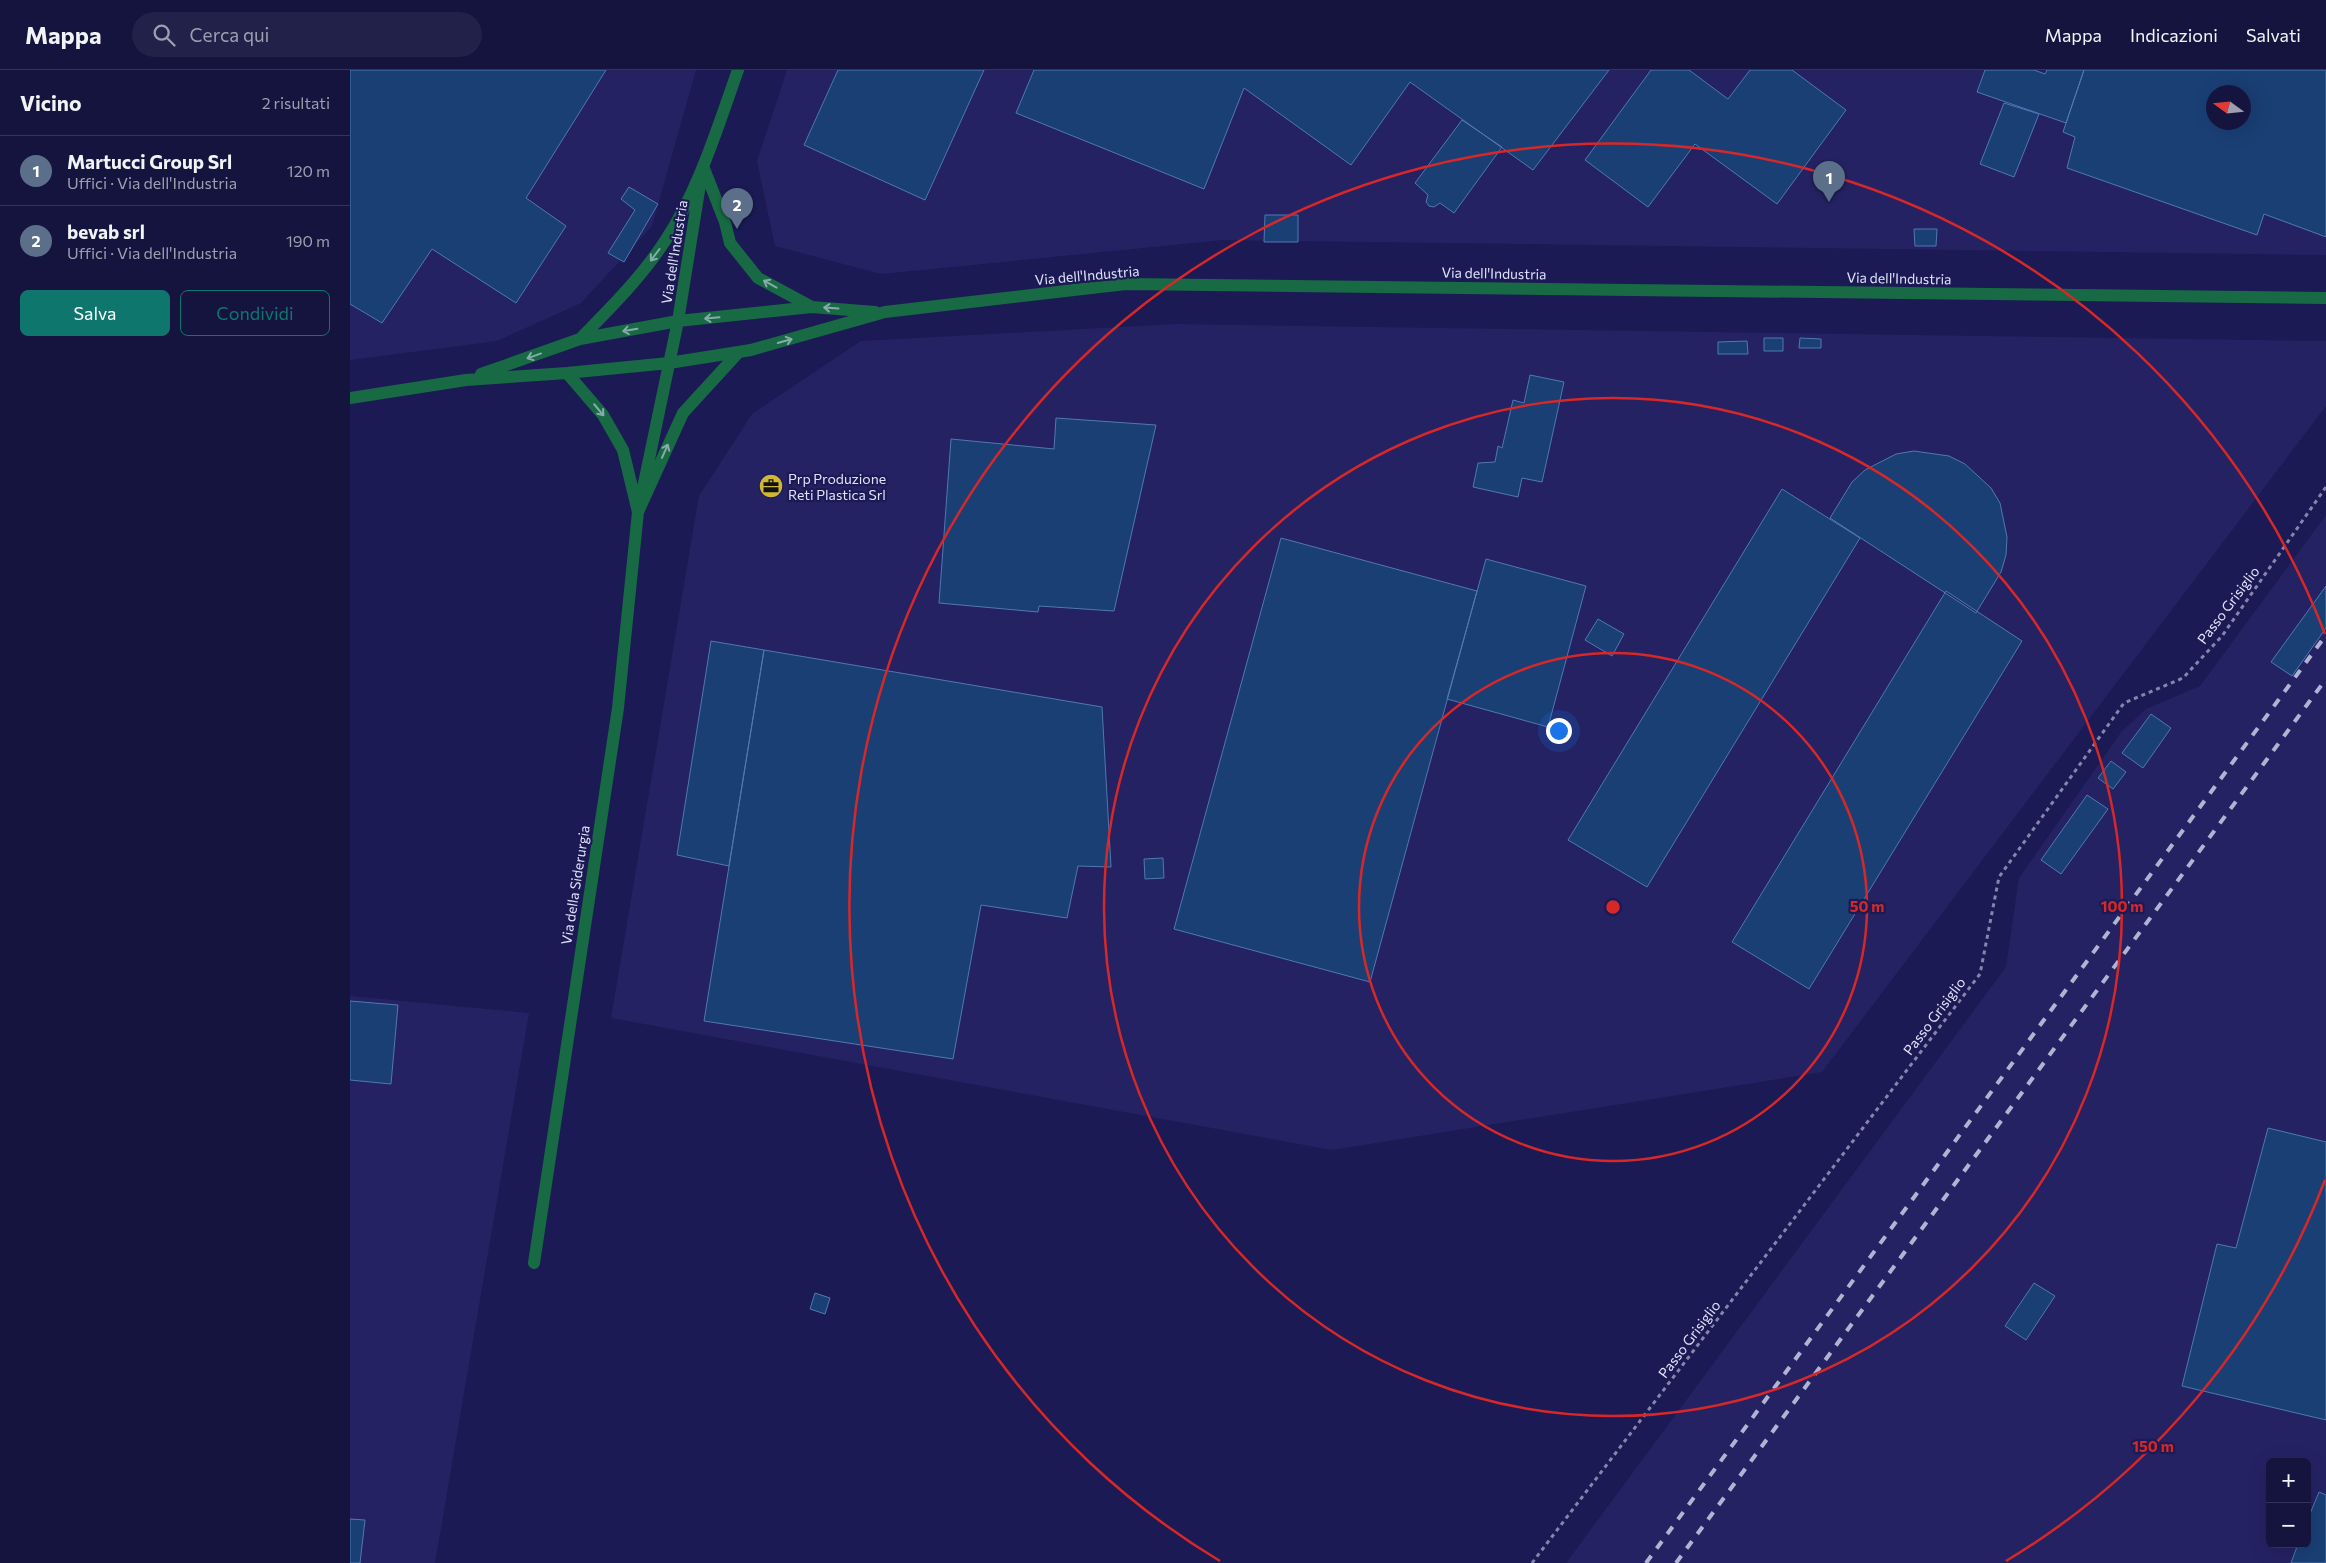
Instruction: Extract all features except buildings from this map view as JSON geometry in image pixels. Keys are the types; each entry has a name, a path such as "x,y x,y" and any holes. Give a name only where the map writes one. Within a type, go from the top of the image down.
{"street":[{"name":"Via dell'Industria","path":"580,339 634,283 665,241 703,166 738,70"},
{"name":"Via dell'Industria","path":"703,166 678,321 812,307"},
{"path":"703,166 725,222 730,243 758,278 812,307 885,312"},
{"name":"Via dell'Industria","path":"669,363 738,353 885,312 1126,284 2326,298"},
{"path":"466,380 580,339 678,321 638,512"},
{"name":"Via della Siderurgia","path":"534,1263 618,708 638,512 683,413 738,353"},
{"path":"350,398 466,380 669,363"},
{"name":"Via della Siderurgia","path":"566,373 603,415 623,450 638,512"}],"path":[{"name":"Passo Grisiglio","path":"1532,1563 1980,974 1999,877 2124,702 2182,678 2222,636 2326,487"}],"shaded area":[{"path":"350,70 696,70 652,226 581,303 497,341 350,360"},
{"path":"787,70 2326,70 2326,255 1223,240 881,274 775,246 757,161"},
{"path":"1176,324 2326,341 2326,406 1822,1072 1332,1150 611,1018 699,496 752,414 861,341"},
{"path":"2326,515 2326,1563 1566,1563 2006,967 2019,878 2122,731 2146,709 2200,686"},
{"path":"350,996 529,1013 435,1563 350,1563"}],"railway":[{"path":"1646,1563 2326,635"},
{"path":"1676,1563 2326,679"}],"place":[{"name":"Martucci Group Srl","path":"1829,202"},
{"name":"bevab srl","path":"737,229"},
{"name":"Prp Produzione Reti Plastica Srl","path":"771,486"}]}
